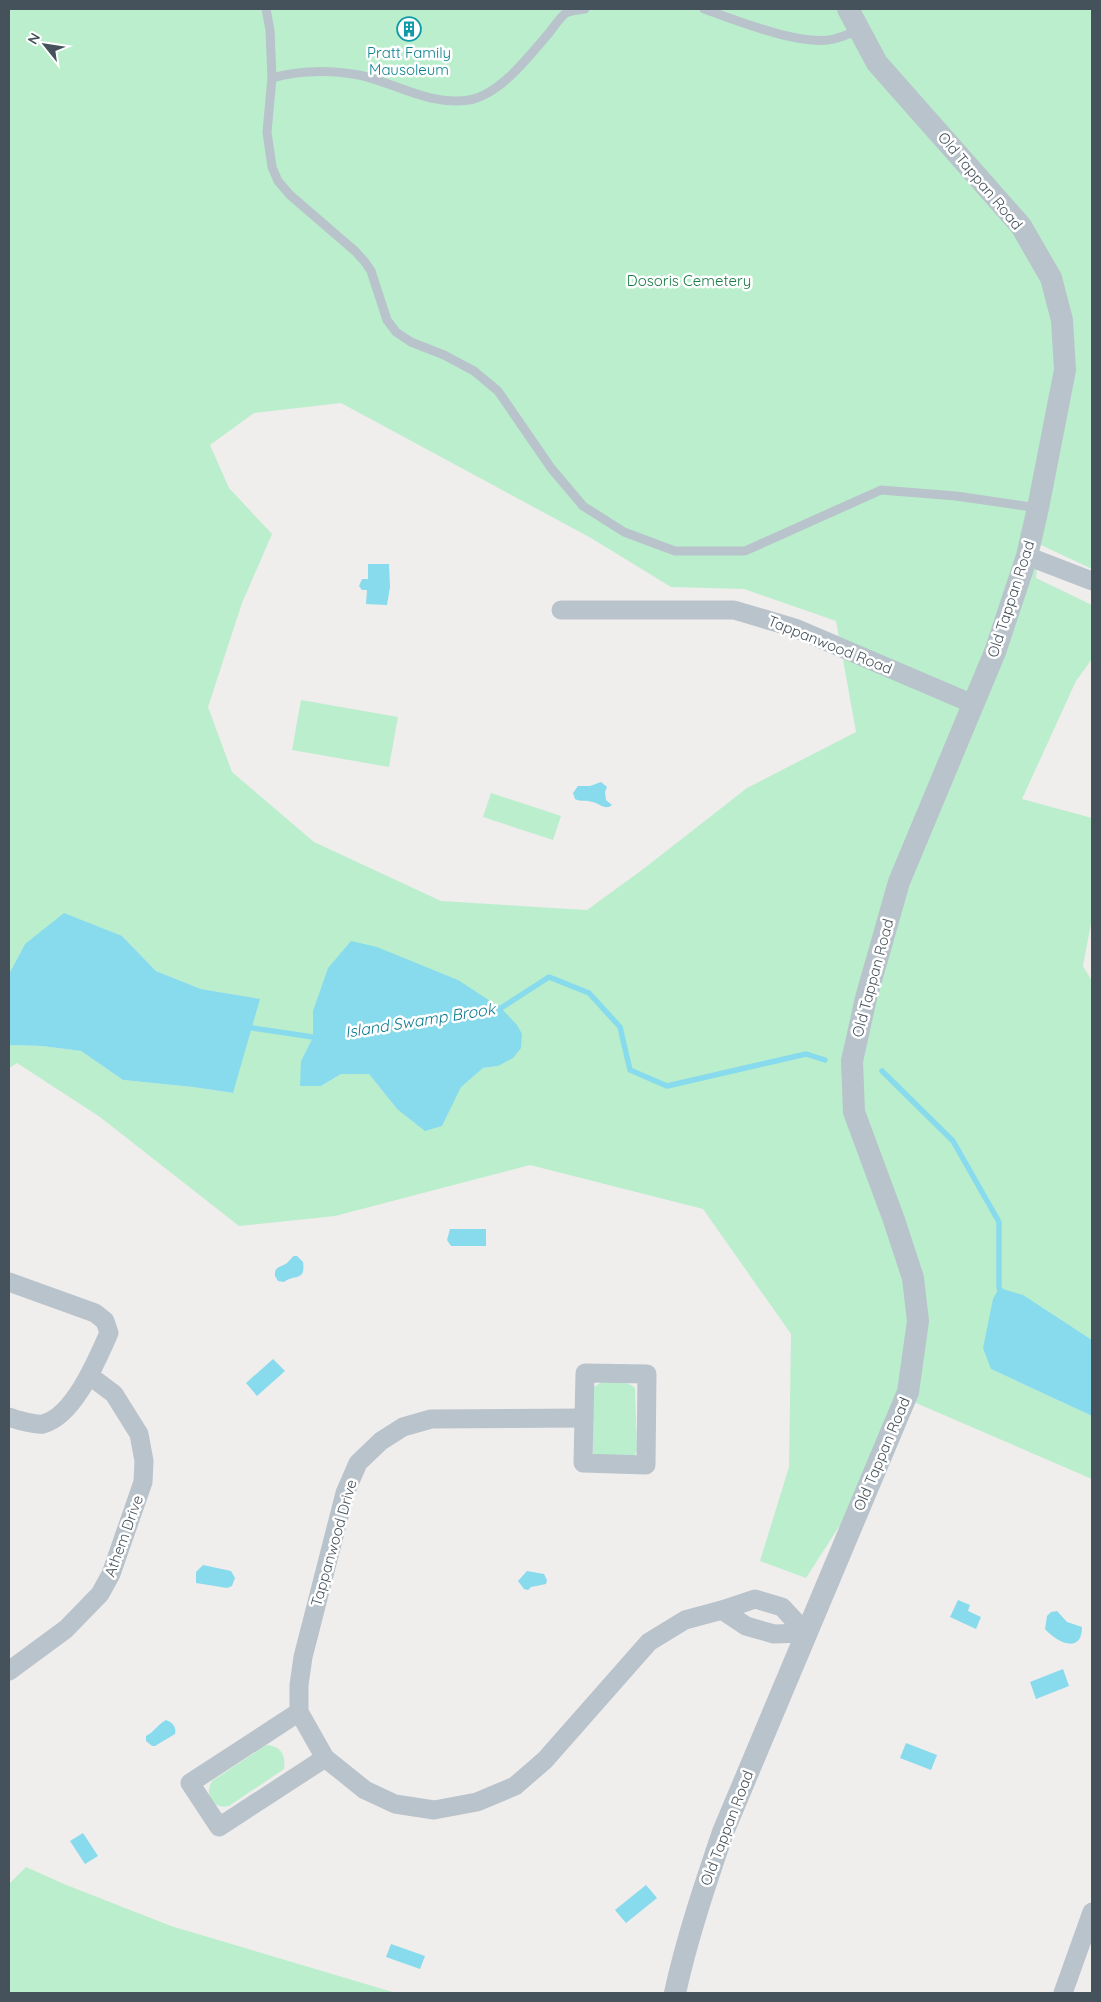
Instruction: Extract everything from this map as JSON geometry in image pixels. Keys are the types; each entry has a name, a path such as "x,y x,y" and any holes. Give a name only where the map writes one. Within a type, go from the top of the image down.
{"street":[{"name":"Old Tappan Road","path":"675,1993 699,1902 723,1832 908,1392 918,1321 913,1278 894,1220 854,1112 852,1061 866,998 899,882 995,652 1027,556 1065,370 1062,320 1051,278 1021,226 877,64 848,9"},
{"path":"1027,556 1092,581"},
{"name":"Tappanwood Road","path":"561,610 734,610 795,628 973,704"},
{"path":"9,1282 95,1313 105,1321 109,1333 90,1376 60,1415 42,1424 9,1418"},
{"path":"585,1373 648,1374 646,1464 583,1464 584,1418 585,1373"},
{"name":"Athem Drive","path":"9,1671 66,1629 100,1594 111,1574 143,1482 144,1461 139,1434 114,1394 90,1376"},
{"name":"Tappanwood Drive","path":"584,1418 431,1419 403,1427 381,1441 358,1463 345,1493 303,1657 299,1684 299,1712 325,1758 365,1790 395,1804 434,1810 477,1802 515,1786 545,1760 649,1642 685,1620 755,1599 782,1607 806,1633"},
{"path":"722,1610 746,1626 774,1634 806,1633"},
{"path":"299,1712 190,1782 219,1827 325,1758"},
{"path":"1063,1993 1092,1912"}],"lane":[{"path":"266,9 270,30 272,78 267,132 272,166 278,181 290,196 365,262 371,271 388,320 396,332 411,342 444,355 474,372 498,391 551,468 583,506 624,532 675,552 745,551 881,490 956,496 1038,508"},
{"path":"272,78 288,74 317,72 359,76 438,100 469,100 484,96 497,86 524,61 566,11 585,9"},
{"path":"704,9 750,24 812,40 833,40 859,30"}],"green space":[{"name":"Dosoris Cemetery","path":"9,9 1092,9 1092,569 1039,544 1036,578 1092,605 1092,659 1076,681 1022,799 1092,818 1092,918 1083,966 1092,981 1092,1340 1072,1327 991,1369 1092,1416 1092,1479 909,1400 842,1522 806,1578 760,1561 789,1467 791,1334 703,1209 530,1165 335,1216 239,1226 100,1117 17,1063 9,1068 9,1045 42,1046 81,1051 123,1080 232,1093 259,999 201,989 156,971 122,936 25,944 9,974","holes":["341,403 591,538 671,587 744,589 836,621 856,732 747,788 642,870 587,910 441,901 314,842 232,772 208,707 242,603 272,534 229,488 210,445 254,413","421,966 458,980 498,1066 483,1068 460,1087 442,1126 397,1109 369,1074 341,1074 321,1086 301,1061 313,1037"]},
{"path":"301,700 398,717 389,767 292,750"},
{"path":"491,793 561,816 553,840 483,817"},
{"path":"602,1382 624,1383 635,1388 637,1450 634,1457 596,1456 593,1454 592,1392 594,1387"},
{"path":"266,1745 279,1749 284,1759 284,1769 229,1806 218,1806 214,1803 209,1796 212,1781"},
{"path":"26,1867 171,1926 396,1993 9,1993 9,1884"}],"water":[{"path":"368,564 389,564 390,587 387,605 366,604 367,590 362,590 359,586 362,579 368,579"},
{"path":"601,782 607,787 605,792 606,800 612,805 609,807 575,799 573,793 578,786 590,786"},
{"path":"64,913 122,936 156,971 201,989 260,999 233,1093 123,1080 81,1051 42,1046 9,1045 9,974 25,944"},
{"path":"351,941 377,947 458,980 501,1008 517,1025 522,1034 521,1048 513,1058 498,1066 483,1068 461,1087 442,1126 425,1131 397,1109 369,1074 341,1074 321,1086 300,1086 301,1061 313,1037 313,1011 328,968"},
{"path":"450,1229 486,1229 486,1246 451,1246 447,1240"},
{"path":"294,1256 297,1256 303,1262 303,1272 301,1275 284,1282 278,1281 275,1276 276,1270"},
{"path":"999,1288 1023,1295 1092,1340 1092,1416 991,1369 983,1348 993,1299"},
{"path":"273,1359 285,1371 257,1396 246,1383"},
{"path":"203,1565 231,1571 235,1578 232,1586 227,1588 196,1583 196,1572"},
{"path":"527,1571 544,1574 547,1580 546,1584 531,1587 528,1590 524,1589 518,1581"},
{"path":"958,1600 970,1605 968,1611 981,1617 976,1629 950,1617"},
{"path":"1057,1611 1067,1622 1082,1627 1081,1636 1078,1641 1068,1643 1062,1641 1055,1638 1045,1629 1047,1616 1051,1612"},
{"path":"1063,1669 1069,1686 1036,1699 1030,1682"},
{"path":"166,1720 173,1725 175,1734 152,1746 146,1741 146,1736"},
{"path":"906,1743 937,1755 931,1770 900,1758"},
{"path":"83,1833 98,1856 85,1864 70,1841"},
{"path":"646,1885 657,1898 626,1923 615,1910"},
{"path":"391,1944 425,1956 420,1969 386,1957"}],"waterway":[{"name":"Island Swamp Brook","path":"496,1008 501,1008 549,977 589,993 620,1027 630,1070 667,1086 806,1054 825,1060"},
{"name":"Island Swamp Brook","path":"246,1027 313,1037 321,1036"},
{"name":"Island Swamp Brook","path":"882,1071 953,1141 999,1222 999,1288 1003,1293"}],"place":[{"name":"Pratt Family Mausoleum","path":"409,29"}]}
